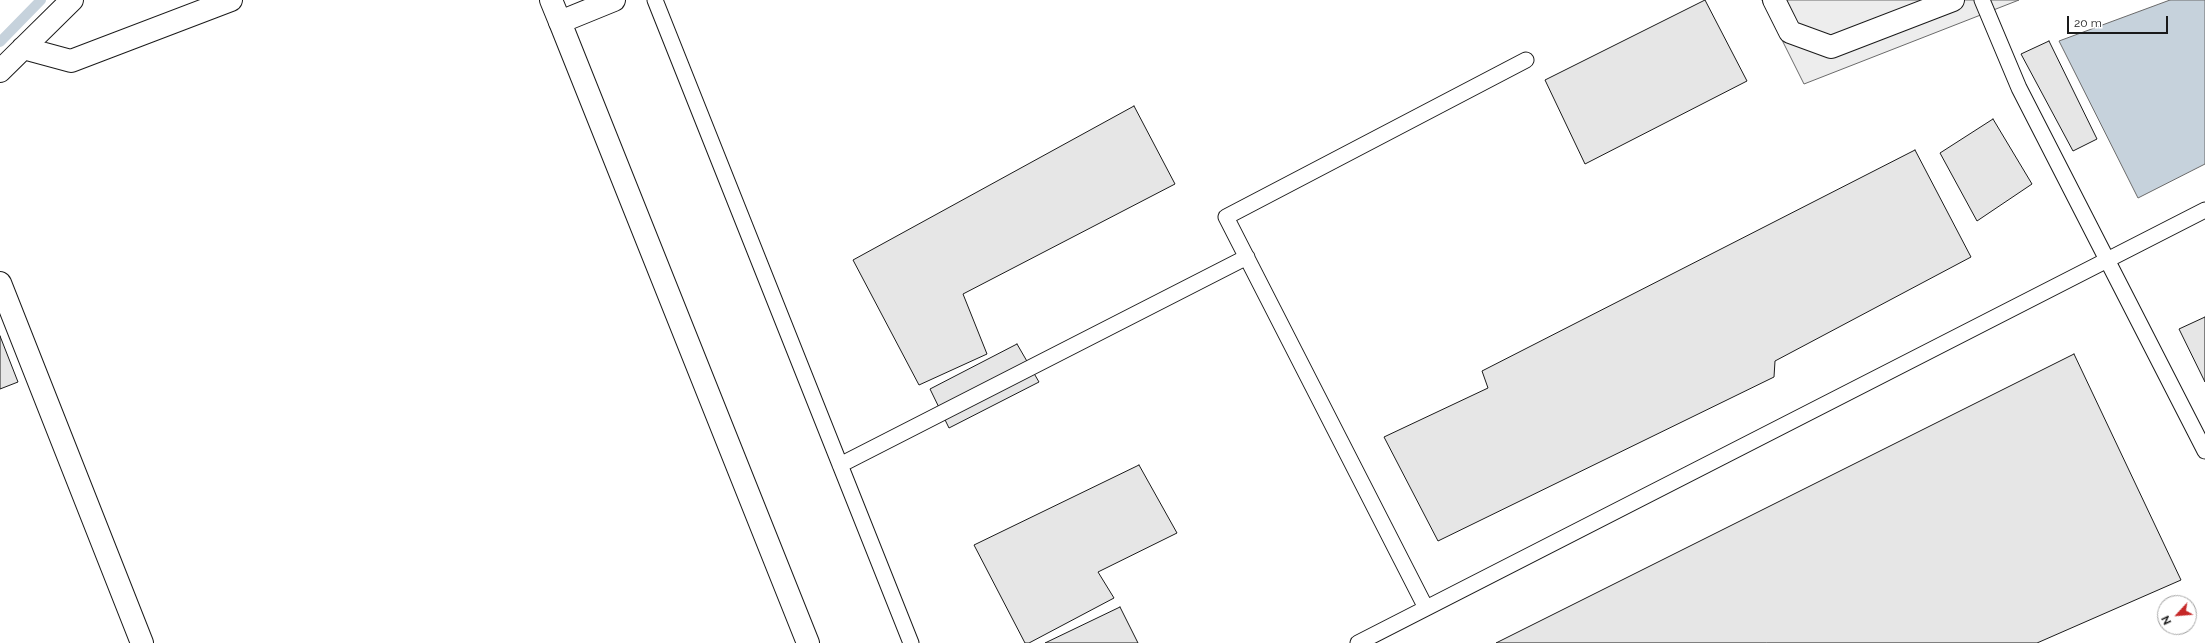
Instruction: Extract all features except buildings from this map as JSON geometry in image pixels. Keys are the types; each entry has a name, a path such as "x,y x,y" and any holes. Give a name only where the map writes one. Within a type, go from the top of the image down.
{"street":[{"path":"0,71 72,0"},
{"path":"23,48 71,61 231,0"},
{"path":"550,0 808,643"},
{"path":"560,22 614,0"},
{"path":"1774,0 1790,32 1831,47 1953,0"},
{"path":"0,283 142,643"}],"lane":[{"path":"655,0 911,643"},
{"path":"1982,0 2019,88 2205,451"},
{"path":"1426,608 1226,217 1526,60"},
{"path":"1358,643 2205,210"},
{"path":"840,465 1247,257"}],"shaded area":[{"path":"1762,0 2019,0 1804,84"},
{"path":"2170,0 2205,0 2205,164 2138,198 2059,41"}],"waterway":[{"path":"0,42 41,0"}]}
